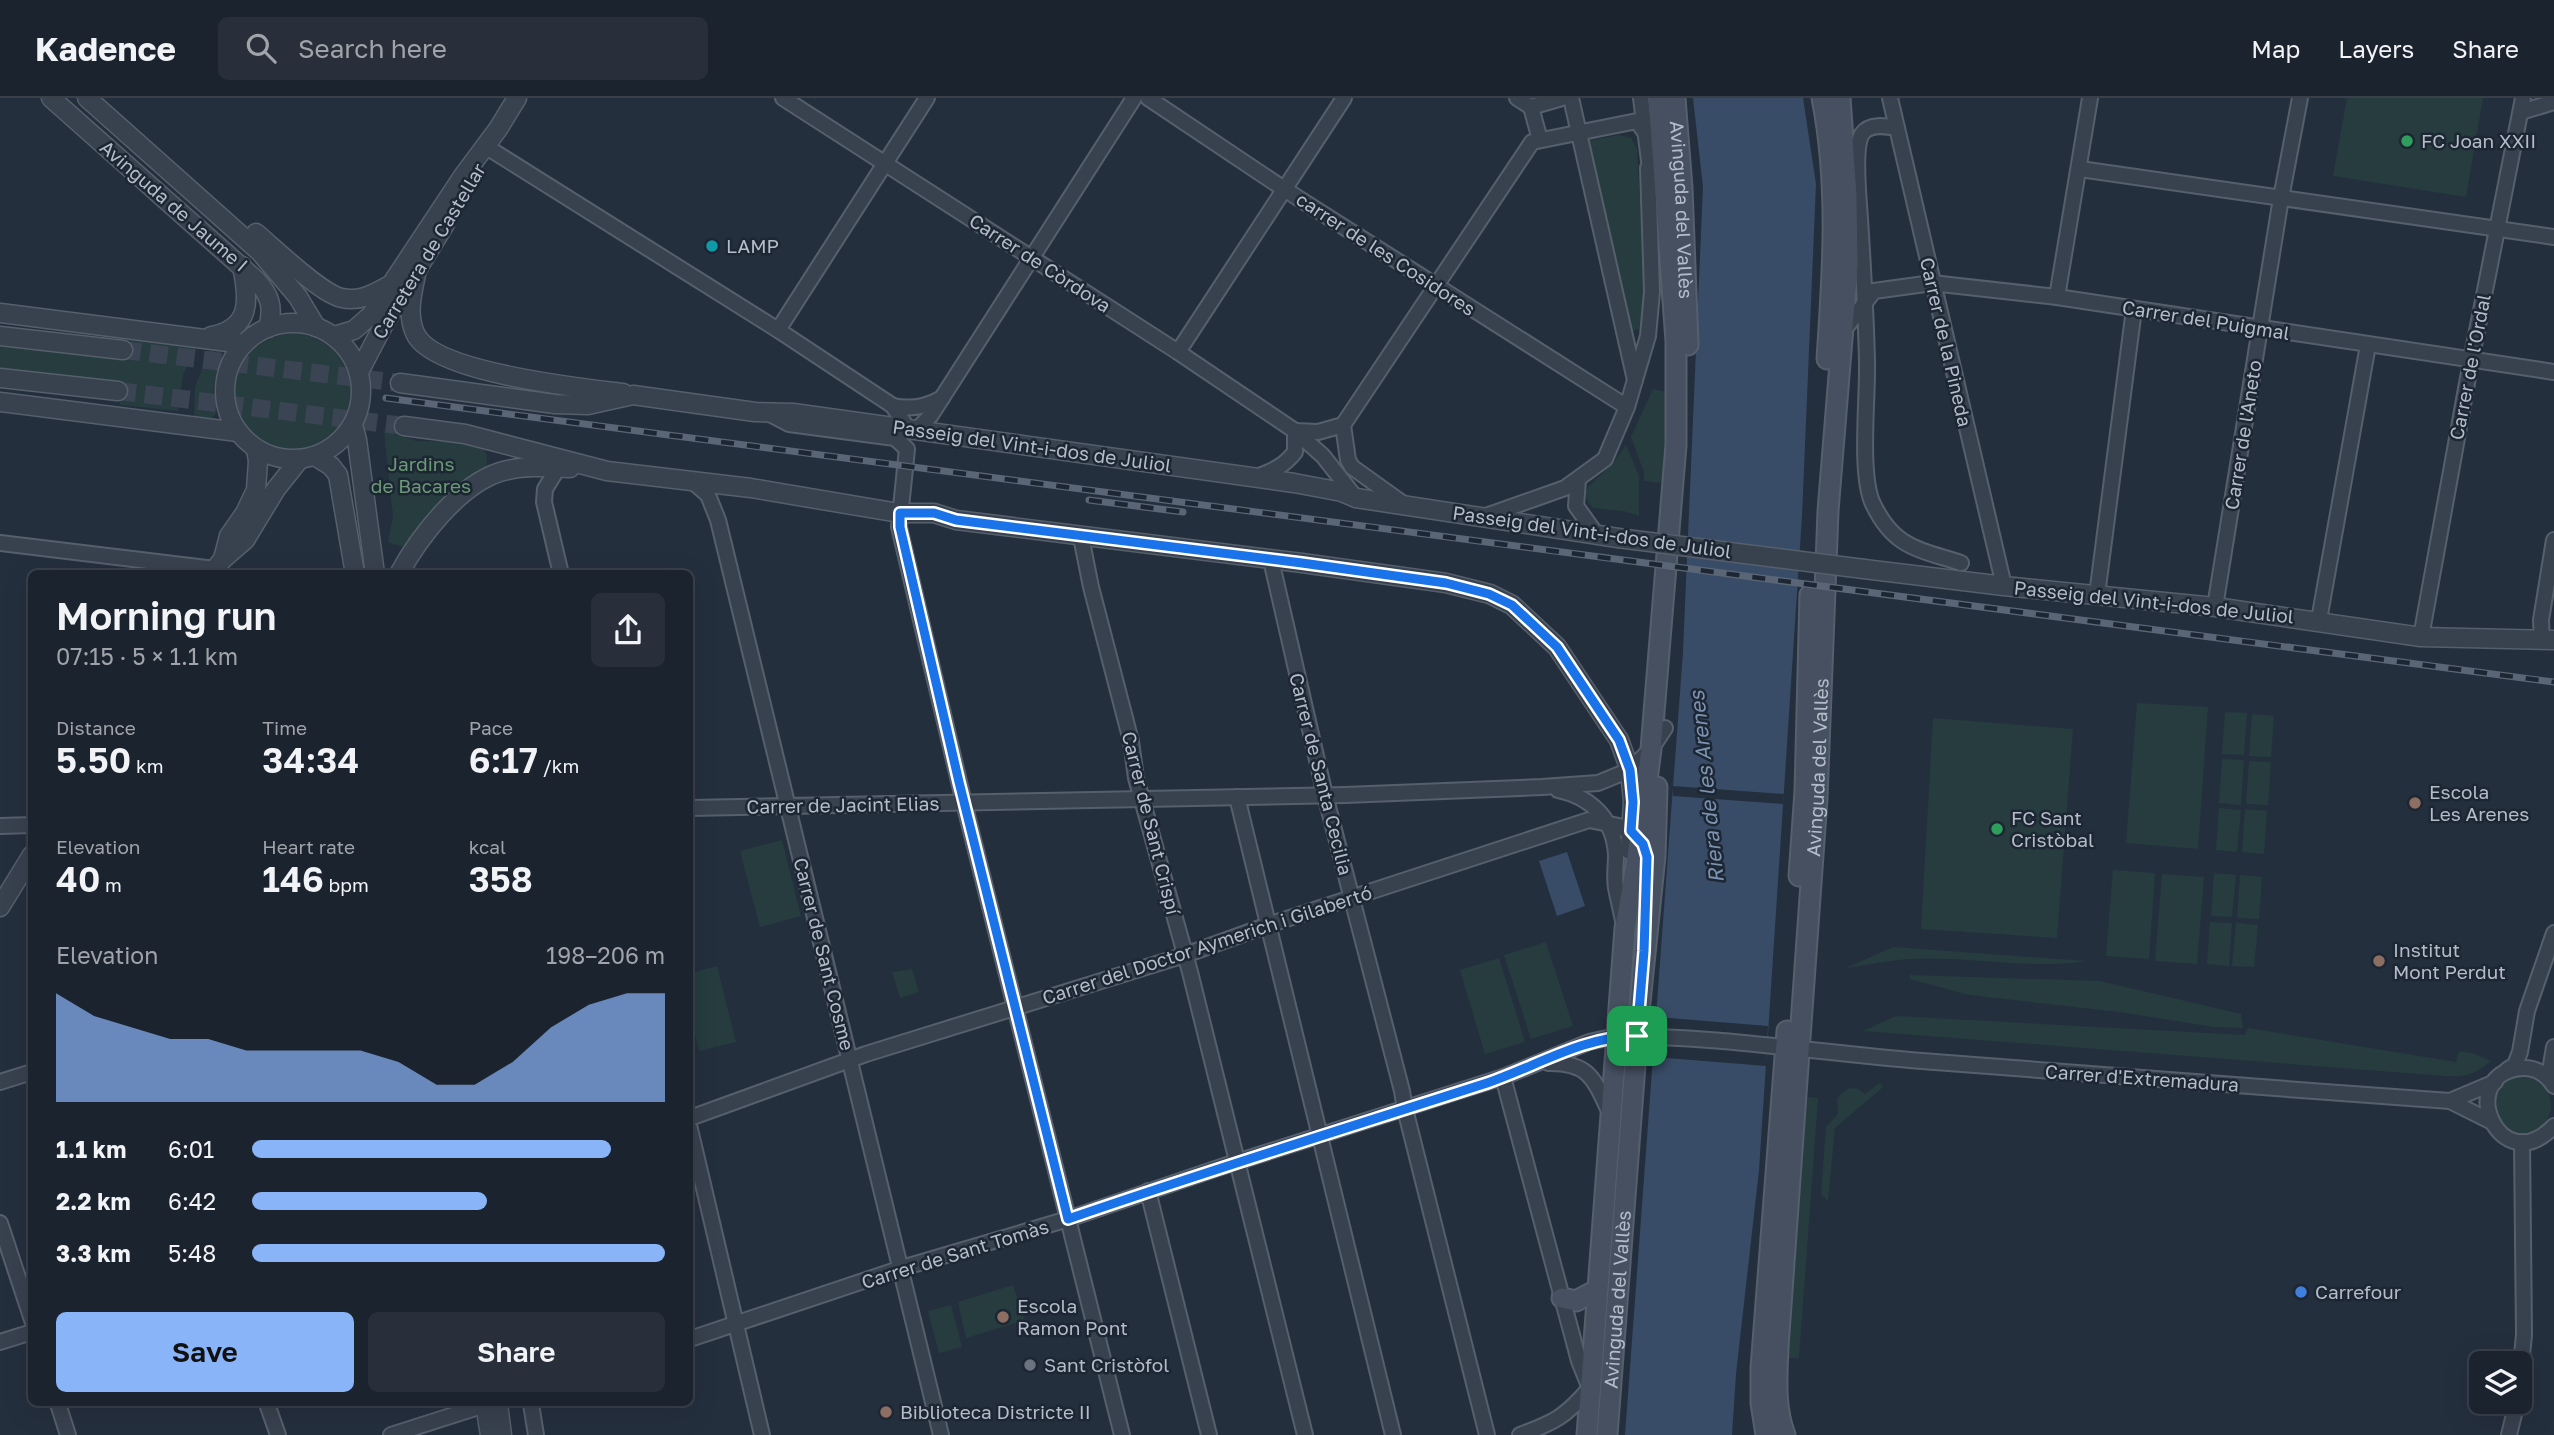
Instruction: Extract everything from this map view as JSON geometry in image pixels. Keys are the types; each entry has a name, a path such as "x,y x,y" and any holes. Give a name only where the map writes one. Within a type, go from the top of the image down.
{"main road":[{"name":"Avinguda del Vallès","path":"1587,1435 1626,919 1635,835 1651,749 1677,422 1676,341 1658,98"},
{"name":"Avinguda del Vallès","path":"1607,1435 1643,1036 1644,951 1656,856 1657,790 1665,728 1683,490 1687,399 1687,288 1675,98"},
{"name":"Avinguda del Vallès","path":"1766,1435 1761,1403 1761,1368 1805,791 1809,613 1831,305 1832,171 1822,98"},
{"name":"Avinguda del Vallès","path":"1785,1435 1778,1412 1776,1390 1798,1070 1785,1047 1817,799 1828,511 1843,331 1854,305 1840,98"},
{"path":"1562,1298 1576,1301 1597,1290"}],"street":[{"name":"Avinguda de Jaume I","path":"51,98 257,280 269,296 272,314 268,328"},
{"name":"Avinguda de Jaume I","path":"87,98 267,258 309,311 316,327"},
{"name":"Carretera de Castellar","path":"359,372 384,324 471,183 487,147 517,98"},
{"name":"Carrer de Còrdova","path":"783,98 1178,352 1295,431 1323,456 1356,498"},
{"path":"778,330 927,98"},
{"path":"487,147 778,330 893,406 913,429 931,415 1135,98"},
{"name":"carrer de les Cosidores","path":"1148,98 1434,286 1627,407"},
{"path":"1517,98 1531,107 1540,140"},
{"path":"1531,107 1562,98"},
{"path":"1571,98 1636,381"},
{"name":"Avinguda del Vallès","path":"1483,517 1565,488 1577,480 1605,458 1627,407 1648,336 1652,292 1648,167 1641,98"},
{"path":"1664,98 1677,118"},
{"name":"Carrer de la Pineda","path":"1890,98 2004,586"},
{"path":"2057,297 2090,98"},
{"name":"Carrer de l'Aneto","path":"2215,607 2281,198 2300,98"},
{"path":"1178,352 1339,100"},
{"path":"2522,105 2554,102"},
{"name":"Carrer de l'Ordal","path":"2421,637 2471,361 2522,105"},
{"path":"1254,478 1287,463 1295,452 1295,431 1318,432 1343,425 1532,142 1637,121 1644,131"},
{"name":"Avinguda del Vallès","path":"1896,128 1880,125 1870,128 1863,133 1859,144 1854,305 1867,360 1866,488 1885,524 1900,541 1961,563"},
{"name":"Carretera de Castellar","path":"334,336 347,334 371,316 463,176 487,147"},
{"name":"Avinguda del Vallès","path":"1648,167 1667,233"},
{"path":"2080,169 2554,237"},
{"name":"Carretera de Castellar","path":"187,185 248,226 306,275 337,297 368,297 392,284"},
{"path":"204,337 223,334 242,317 248,300 242,266"},
{"name":"Passeig del Vint-i-dos de Juliol","path":"417,270 410,307 415,335 434,352 489,372 573,387 913,429 942,436 1254,478 1342,492 1356,498 1618,538 2004,586 2215,607 2319,620 2421,637 2548,640"},
{"name":"Carrer del Puigmal","path":"1854,305 1874,291 1932,282 2057,297 2554,372"},
{"path":"2097,595 2134,309"},
{"path":"0,313 244,344"},
{"path":"0,543 216,567 245,540 276,489 307,458 337,444 353,425 361,399 359,372 349,352 334,336 316,327 292,323 268,328 244,344 229,366 225,380 226,407 238,432 256,449 272,456 307,458 331,466 338,475 354,570"},
{"path":"0,336 123,350"},
{"path":"2319,620 2368,345"},
{"path":"0,378 118,391"},
{"name":"Passeig del Vint-i-dos de Juliol","path":"400,383 555,404 588,405 633,395"},
{"path":"893,406 919,408 943,397"},
{"path":"0,402 238,432"},
{"path":"768,413 789,424 890,437 900,441 907,449 900,527 964,803 1122,1435"},
{"path":"353,425 374,570"},
{"path":"1343,425 1348,460 1352,467 1406,506"},
{"path":"404,426 465,434 607,471"},
{"path":"216,567 229,536 246,513 256,490 256,449"},
{"path":"558,468 545,489 544,502 560,570"},
{"path":"402,570 430,528 464,494 498,472 558,468 692,481 900,513 934,513 956,520 1446,583 1489,594 1512,605 1537,626 1570,666 1619,740 1630,770 1635,835 1606,822"},
{"path":"1577,480 1576,506 1596,534"},
{"name":"Carrer de Sant Cosme","path":"692,481 708,495 718,520 941,1435"},
{"name":"Carrer de Sant Crispí","path":"1081,537 1142,799 1185,955 1305,1435"},
{"path":"2548,640 2541,620 2554,540"},
{"name":"Carrer de Santa Cecilia","path":"1271,560 1325,795 1353,897 1354,911 1402,1091 1487,1435"},
{"name":"Carrer de Jacint Elias","path":"693,808 1542,788 1598,783 1630,770 1651,749 1665,728"},
{"name":"Carrer de Jacint Elias","path":"1542,788 1573,793 1585,799 1606,822 1616,852 1616,888 1626,919"},
{"path":"1237,797 1393,1435"},
{"name":"Carrer del Doctor Aymerich i Gilabertó","path":"693,1117 851,1060 1185,955 1268,925 1589,820 1606,822"},
{"path":"0,826 28,825"},
{"name":"Avinguda del Vallès","path":"1635,835 1645,847 1647,857 1644,951"},
{"path":"0,907 28,862"},
{"path":"2490,1121 2488,1095 2499,1077 2515,1065 2527,1011 2554,933"},
{"path":"1616,1036 1643,1036"},
{"name":"Carrer de Sant Tomàs","path":"693,1338 902,1268 1068,1219 1320,1137 1503,1077 1589,1042 1616,1036"},
{"name":"Carrer d'Extremadura","path":"1643,1036 1785,1047 1833,1054 2450,1101 2490,1121 2501,1134 2522,1142"},
{"path":"2554,1047 2550,1071 2554,1084"},
{"name":"Carrer d'Extremadura","path":"1798,1070 1833,1054"},
{"name":"Carrer de Sant Tomàs","path":"1540,1063 1567,1062 1581,1067 1599,1089 1610,1114"},
{"path":"2499,1077 2529,1068 2549,1078 2554,1084"},
{"path":"0,1082 28,1073"},
{"path":"1503,1077 1579,1361 1590,1388 1567,1414 1520,1435"},
{"name":"Carrer d'Extremadura","path":"2450,1101 2499,1077"},
{"path":"2522,1351 2522,1142 2543,1136 2554,1125"},
{"path":"693,1142 762,1435"},
{"path":"1148,1191 1209,1435"},
{"path":"0,1223 28,1308"},
{"path":"0,1342 28,1333"},
{"path":"59,1406 68,1435"},
{"path":"268,1406 278,1435"},
{"path":"391,1435 480,1406"},
{"path":"486,1406 490,1435"},
{"path":"498,1406 502,1435"},
{"path":"531,1406 536,1435"},
{"path":"2509,1435 2514,1414"}],"green space":[{"name":"FC Joan XXII","path":"2347,98 2483,98 2466,197 2333,176"},
{"path":"1619,135 1631,138 1637,149 1645,292 1644,328 1629,332 1587,141"},
{"path":"293,334 315,339 334,351 346,370 351,392 346,414 334,433 315,445 293,450 271,445 252,433 240,414 235,392 240,370 252,351 271,339"},
{"path":"127,339 196,347 183,375 178,411 120,405 121,385 0,371 0,344 125,357"},
{"path":"211,346 220,352 213,391 216,414 208,421 194,420 195,387"},
{"path":"1653,389 1667,392 1667,433 1663,479 1660,483 1644,481 1644,472 1631,437"},
{"name":"Jardins de Bacares","path":"384,431 417,441 464,442 481,446 487,455 487,467 442,503 423,523 406,548 388,542 393,516"},
{"path":"1626,445 1639,476 1639,516 1623,511 1593,508 1585,494 1588,487 1613,463"},
{"path":"2137,703 2208,707 2198,849 2126,843"},
{"path":"2225,712 2247,713 2244,755 2222,754"},
{"path":"2252,714 2274,716 2271,757 2249,756"},
{"name":"FC Sant Cristòbal","path":"1933,718 2073,729 2057,938 1921,929"},
{"path":"2222,759 2244,760 2241,805 2219,803"},
{"path":"2249,761 2271,762 2268,805 2246,804"},
{"path":"2219,808 2241,810 2237,852 2216,850"},
{"path":"2245,809 2267,811 2264,854 2242,852"},
{"path":"782,840 801,916 760,927 740,851"},
{"path":"2113,870 2155,873 2149,959 2106,956"},
{"path":"2214,873 2236,875 2232,917 2211,916"},
{"path":"2162,874 2204,877 2197,964 2155,961"},
{"path":"2240,875 2262,877 2259,919 2237,918"},
{"path":"2210,922 2232,923 2229,966 2207,964"},
{"path":"2236,923 2258,925 2254,967 2232,966"},
{"path":"1546,942 1573,1026 1531,1039 1504,955"},
{"path":"1893,947 2087,961 2021,964 1911,959 1846,968"},
{"path":"1499,958 1525,1042 1485,1054 1460,970"},
{"path":"717,966 736,1042 699,1051 693,1026 693,972"},
{"path":"912,969 919,992 900,998 892,972"},
{"path":"1910,975 2100,981 2241,1014 2243,1028 2214,1027 2119,1012 1969,995 1910,979"},
{"path":"1896,1016 2245,1035 2248,1028 2456,1062 2459,1051 2491,1061 2470,1074 2445,1076 1863,1031"},
{"path":"2522,1076 2533,1078 2546,1089 2551,1105 2549,1116 2538,1129 2522,1134 2511,1132 2498,1121 2493,1105 2495,1094 2506,1081"},
{"path":"1880,1083 1883,1087 1835,1128 1828,1201 1821,1194 1826,1127 1838,1114 1837,1098 1849,1088 1858,1089 1865,1094"},
{"path":"1807,1097 1818,1098 1799,1358 1787,1358"},
{"path":"1013,1285 1025,1320 966,1338 958,1302"},
{"path":"951,1305 962,1347 939,1353 928,1311"}],"water":[{"name":"Riera de les Arenes","path":"1693,98 1803,98 1816,184 1802,516 1759,1170 1736,1374 1732,1435 1625,1435 1683,652 1703,187"},
{"path":"1567,852 1585,906 1557,916 1539,861"}],"pier":[{"path":"1673,786 1784,794 1783,804 1673,796"},
{"path":"1657,1017 1768,1026 1766,1066 1654,1057"}],"tunnel":[{"path":"123,350 400,383"},
{"path":"118,391 404,426"}],"railway":[{"path":"386,398 2554,682"},
{"path":"1089,500 1183,512"}],"place":[{"name":"FC Joan XXII","path":"2407,141"},
{"name":"LAMP","path":"712,246"},
{"name":"Escola Les Arenes","path":"2415,803"},
{"name":"FC Sant Cristòbal","path":"1997,829"},
{"name":"Institut Mont Perdut","path":"2379,961"},
{"name":"Carrefour","path":"2301,1292"},
{"name":"Escola Ramon Pont","path":"1003,1317"},
{"name":"Sant Cristòfol","path":"1030,1365"},
{"name":"Biblioteca Districte II","path":"886,1412"}],"route":[{"path":"900,513 934,513 956,520 1446,583 1489,594 1512,605 1557,647 1584,684 1619,740 1630,770 1633,802 1631,831 1645,847 1647,857 1644,951 1637,1036 1616,1036 1589,1042 1503,1077 1220,1167 1068,1219 959,782 900,527 900,513"}]}
